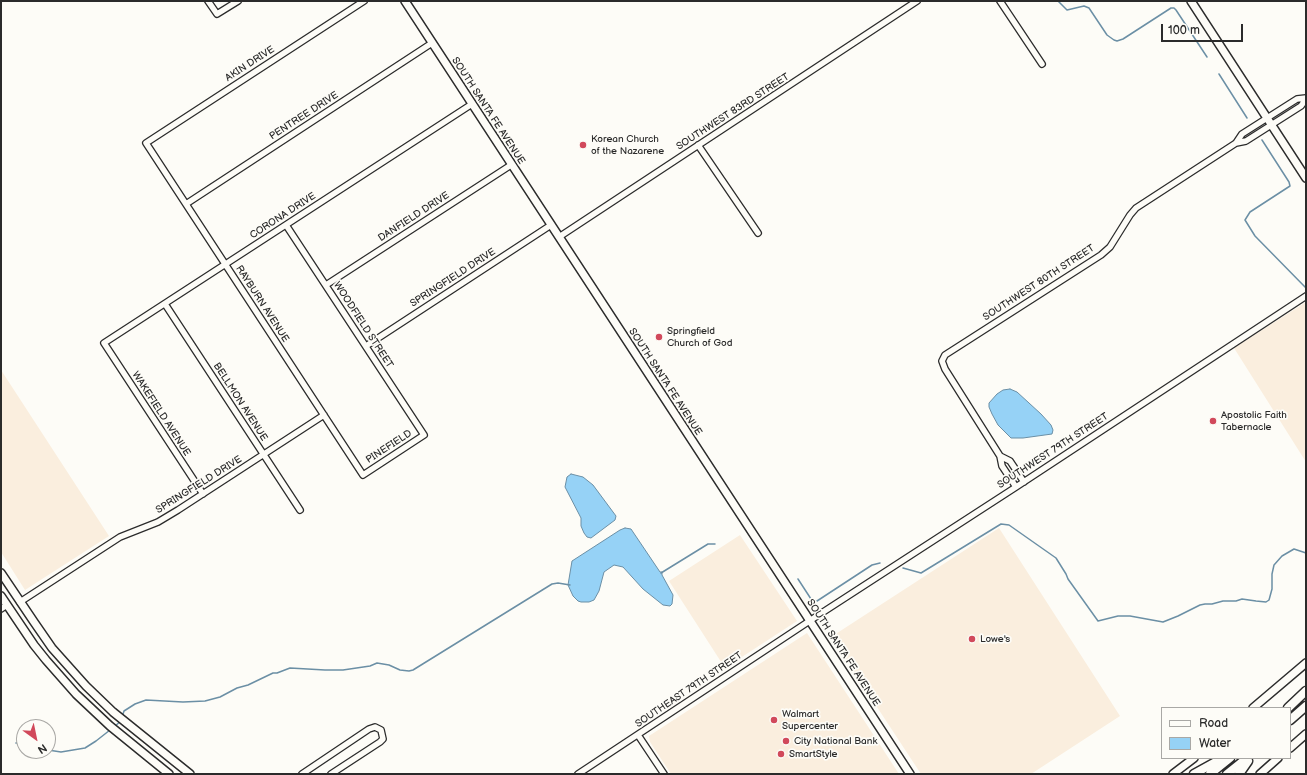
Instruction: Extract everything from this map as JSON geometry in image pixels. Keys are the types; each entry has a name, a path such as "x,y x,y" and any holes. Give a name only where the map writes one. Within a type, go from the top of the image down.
{"highway":[{"path":"1289,707 1306,691"},
{"path":"1291,719 1306,706"},
{"path":"1194,774 1221,759"},
{"path":"1210,774 1229,759"},
{"path":"1228,774 1246,759"},
{"path":"1239,774 1249,759"}],"main road":[{"name":"SOUTH SANTA FE AVENUE","path":"405,1 910,774"},
{"path":"1191,1 1306,178"},
{"path":"1,573 52,648 86,686 113,712 190,774"},
{"path":"1,596 4,607 46,660 76,694 110,726 169,774"},
{"path":"4,607 20,602"},
{"path":"1254,707 1306,663"},
{"path":"1291,747 1306,734"},
{"path":"163,769 171,758"},
{"path":"1174,774 1193,759"},
{"path":"1260,774 1277,759"}],"street":[{"path":"208,1 217,14 238,1"},
{"name":"AKIN DRIVE","path":"146,142 364,1"},
{"name":"SOUTHWEST 83RD STREET","path":"559,237 917,1"},
{"path":"1000,1 1042,64"},
{"name":"PENTREE DRIVE","path":"186,204 432,43"},
{"name":"SOUTHWEST 80TH STREET","path":"1236,143 1242,134 1297,99 1306,98"},
{"name":"SOUTHWEST 80TH STREET","path":"1000,456 945,369 942,361 946,355 1101,255 1110,247 1136,208 1236,143 1246,141 1272,125 1301,106 1306,98"},
{"name":"CORONA DRIVE","path":"104,344 472,104"},
{"name":"RAYBURN AVENUE","path":"146,142 363,475"},
{"path":"698,145 758,233"},
{"name":"DANFIELD DRIVE","path":"326,285 511,165"},
{"name":"WOODFIELD STREET","path":"286,225 424,435"},
{"name":"SPRINGFIELD DRIVE","path":"366,346 551,225"},
{"name":"SOUTHWEST 79TH STREET","path":"809,621 1024,482 1306,296"},
{"name":"BELLMON AVENUE","path":"165,304 300,510"},
{"name":"WAKEFIELD AVENUE","path":"104,344 203,494"},
{"name":"SPRINGFIELD DRIVE","path":"20,602 112,542 158,522 324,415"},
{"name":"PINEFIELD","path":"363,475 424,435"},
{"path":"1000,456 1010,461 1024,482"},
{"path":"1000,456 1002,466 1016,487"},
{"name":"SOUTHEAST 79TH STREET","path":"578,774 809,621"},
{"path":"302,774 369,729 375,727 381,730 383,739 380,742 331,774"},
{"path":"638,735 664,774"}],"shaded area":[{"path":"1306,302 1306,462 1234,348"},
{"path":"1,370 109,536 25,590 1,552"},
{"path":"999,528 1120,716 1031,774 921,774 831,637"},
{"path":"740,535 797,621 725,668 669,581"},
{"path":"807,633 899,774 671,774 650,742 649,736"}],"water":[{"path":"1010,389 1017,392 1041,414 1051,425 1053,430 1052,434 1011,438 998,425 989,407 989,403 1003,390"},
{"path":"571,474 583,477 593,485 616,516 615,520 591,538 587,537 584,533 581,526 581,518 565,487 567,477"},
{"path":"625,528 631,529 660,572 662,572 662,575 673,595 672,604 670,606 663,605 643,589 623,567 614,565 604,572 599,591 594,600 589,602 581,602 573,596 568,585 572,561"}],"waterway":[{"path":"1058,1 1067,10 1084,6 1089,8 1107,35 1117,41 1123,39 1171,8 1174,8 1207,57"},
{"path":"1219,74 1247,118"},
{"path":"1262,140 1289,182 1290,186 1250,212 1245,220 1255,236 1306,288"},
{"path":"903,568 921,573 1001,524 1009,525 1056,558 1068,579 1098,621 1118,616 1130,616 1163,622 1205,604 1242,599 1266,602 1269,600 1272,589 1272,574 1274,565 1282,556 1294,549 1306,553"},
{"path":"661,573 708,544 715,544"},
{"path":"798,579 811,599 817,601 872,565 880,563"},
{"path":"122,717 124,711 135,704 146,700 183,702 205,701 220,697 273,673 290,668 343,670 370,666 377,663 389,665 400,670 413,670 552,584 558,583 570,585"},
{"path":"115,726 121,721"},
{"path":"56,751 61,752 85,748 110,730"}],"place":[{"name":"Korean Church of the Nazarene","path":"583,145"},
{"name":"Springfield Church of God","path":"659,337"},
{"name":"Apostolic Faith Tabernacle","path":"1213,421"},
{"name":"Lowe's","path":"972,639"},
{"name":"Walmart Supercenter","path":"774,720"},
{"name":"City National Bank","path":"786,741"},
{"name":"SmartStyle","path":"781,754"}]}
